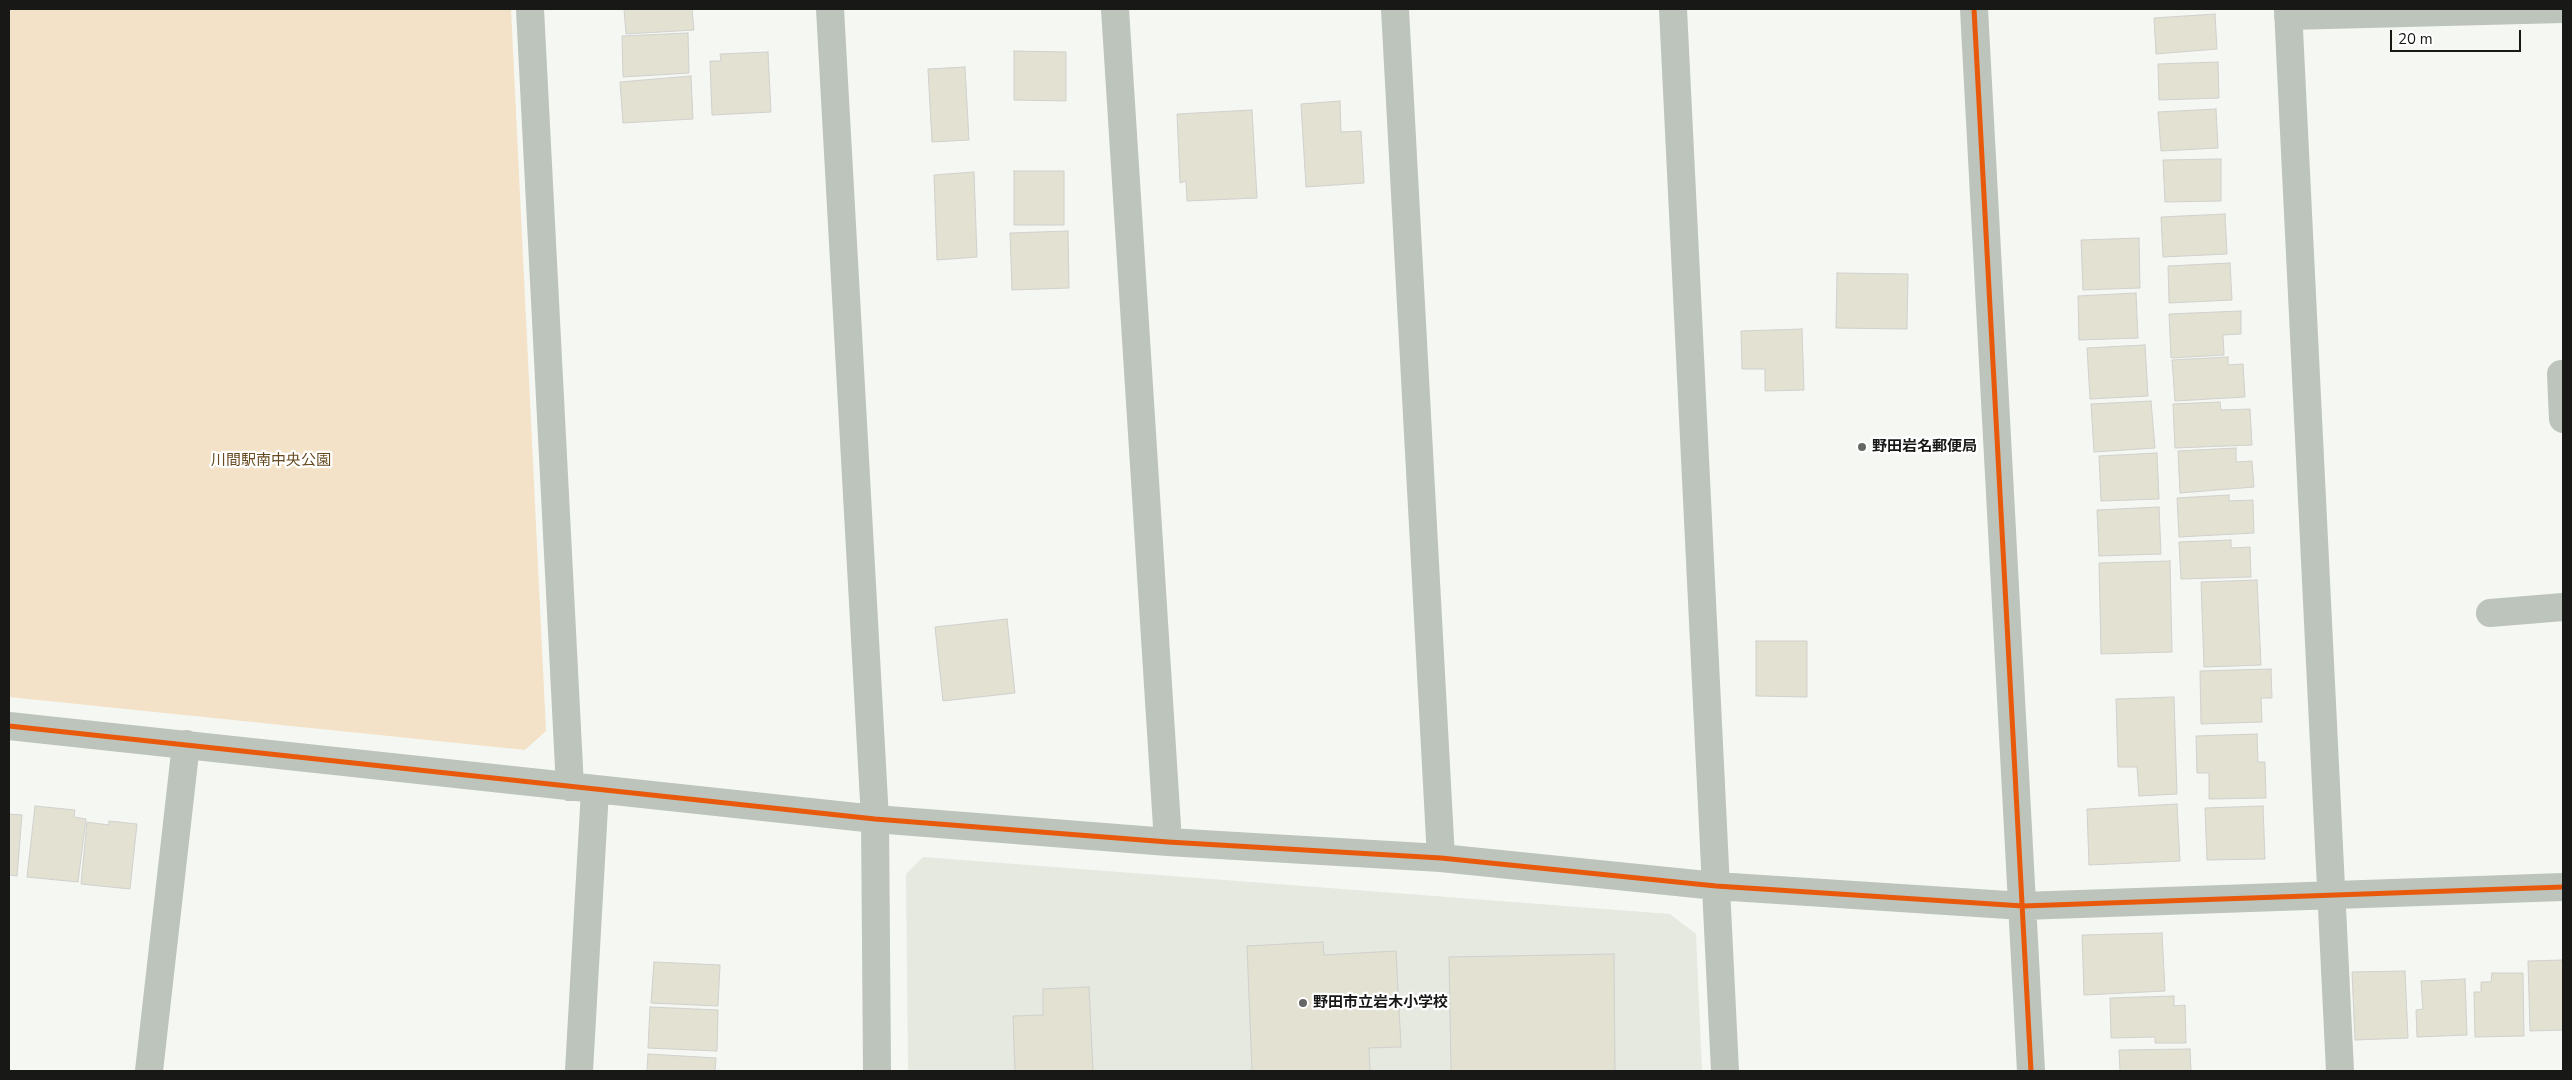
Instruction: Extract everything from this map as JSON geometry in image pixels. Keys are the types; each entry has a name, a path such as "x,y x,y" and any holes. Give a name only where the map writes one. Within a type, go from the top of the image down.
{"street":[{"path":"530,9 582,789 579,1071"},
{"path":"830,9 875,819 877,1071"},
{"path":"1115,9 1168,842"},
{"path":"1395,9 1441,858"},
{"path":"1673,9 1725,1071"},
{"path":"1974,9 2031,1071"},
{"path":"2340,1071 2288,12 2563,9"},
{"path":"2561,374 2563,419"},
{"path":"2490,613 2563,607"},
{"path":"9,726 875,819 1168,842 1441,858 1716,886 2022,906 2563,887"},
{"path":"149,1071 186,744"}],"shaded area":[{"name":"野田市立岩木小学校","path":"923,857 1670,914 1696,934 1702,1071 908,1071 906,874"}],"green space":[{"name":"川間駅南中央公園","path":"9,9 511,9 546,731 525,750 9,697"}],"building":[{"path":"624,9 692,9 694,30 626,34"},
{"path":"2215,14 2217,49 2156,54 2154,18"},
{"path":"688,33 689,73 623,77 622,36"},
{"path":"1014,51 1066,52 1066,101 1014,100"},
{"path":"768,52 771,112 712,115 710,61 721,61 720,54"},
{"path":"2218,62 2219,98 2159,100 2158,64"},
{"path":"965,67 969,140 932,142 928,69"},
{"path":"691,76 693,119 623,123 620,82"},
{"path":"1340,101 1341,132 1361,131 1364,183 1306,187 1301,104"},
{"path":"2216,109 2218,148 2161,151 2158,112"},
{"path":"1252,110 1257,198 1187,201 1186,181 1180,183 1177,114"},
{"path":"2221,159 2221,201 2165,202 2163,160"},
{"path":"1014,171 1064,171 1064,225 1014,225"},
{"path":"974,172 977,257 937,260 934,175"},
{"path":"2225,214 2227,254 2163,257 2161,217"},
{"path":"1068,231 1069,288 1012,290 1010,233"},
{"path":"2139,238 2140,288 2083,290 2081,240"},
{"path":"2230,263 2232,300 2169,303 2168,266"},
{"path":"1837,273 1908,274 1907,329 1836,328"},
{"path":"2136,293 2138,338 2079,340 2078,296"},
{"path":"2241,311 2241,334 2223,335 2224,355 2171,358 2169,314"},
{"path":"1802,329 1804,390 1765,391 1765,369 1742,369 1741,331"},
{"path":"2145,345 2148,396 2090,399 2087,348"},
{"path":"2228,357 2228,365 2243,364 2245,397 2175,401 2172,360"},
{"path":"2151,401 2155,448 2094,452 2091,404"},
{"path":"2220,402 2221,410 2250,409 2252,445 2175,448 2173,404"},
{"path":"2236,448 2236,462 2252,461 2254,487 2180,493 2178,451"},
{"path":"2157,453 2159,499 2101,501 2099,456"},
{"path":"2229,495 2229,501 2253,500 2254,533 2179,537 2177,498"},
{"path":"2159,507 2161,554 2099,556 2097,510"},
{"path":"2231,540 2231,548 2250,547 2251,577 2181,579 2179,542"},
{"path":"2170,561 2172,652 2101,654 2099,563"},
{"path":"2257,580 2261,665 2204,667 2201,582"},
{"path":"1007,619 1015,693 943,701 935,627"},
{"path":"1756,641 1807,641 1807,697 1756,696"},
{"path":"2271,669 2272,698 2261,698 2262,722 2201,724 2200,671"},
{"path":"2174,697 2177,794 2139,796 2137,767 2118,767 2116,699"},
{"path":"2257,734 2258,762 2265,762 2266,798 2209,799 2209,773 2197,773 2196,736"},
{"path":"2177,804 2180,861 2089,865 2087,809"},
{"path":"35,806 75,810 74,817 86,819 78,882 27,877"},
{"path":"2263,806 2265,859 2207,860 2205,808"},
{"path":"9,814 22,815 17,876 9,875"},
{"path":"109,821 137,824 130,889 81,884 87,822 109,825"},
{"path":"2162,933 2165,991 2084,995 2082,935"},
{"path":"1323,942 1324,955 1396,951 1401,1047 1369,1048 1370,1071 1252,1071 1247,946"},
{"path":"1614,954 1615,1071 1451,1071 1449,957"},
{"path":"2563,960 2563,1030 2530,1031 2528,961"},
{"path":"654,962 720,965 718,1006 651,1003"},
{"path":"2405,971 2408,1038 2355,1040 2352,972"},
{"path":"2492,973 2523,973 2524,1036 2475,1037 2474,992 2481,992 2481,982 2491,982"},
{"path":"2465,979 2467,1035 2417,1037 2416,1010 2423,1009 2421,981"},
{"path":"1089,987 1093,1071 1015,1071 1013,1016 1043,1015 1043,989"},
{"path":"2174,996 2174,1006 2185,1005 2186,1043 2155,1043 2155,1037 2111,1038 2110,998"},
{"path":"650,1007 718,1010 717,1051 648,1048"},
{"path":"2190,1049 2191,1071 2120,1071 2119,1050"},
{"path":"648,1054 716,1058 715,1071 647,1071"}],"cycle path":[{"path":"1974,9 2031,1071"},
{"path":"9,726 875,819 1168,842 1441,858 1716,886 2023,906 2563,887"}],"place":[{"name":"野田岩名郵便局","path":"1862,447"},
{"name":"野田市立岩木小学校","path":"1303,1003"}]}
